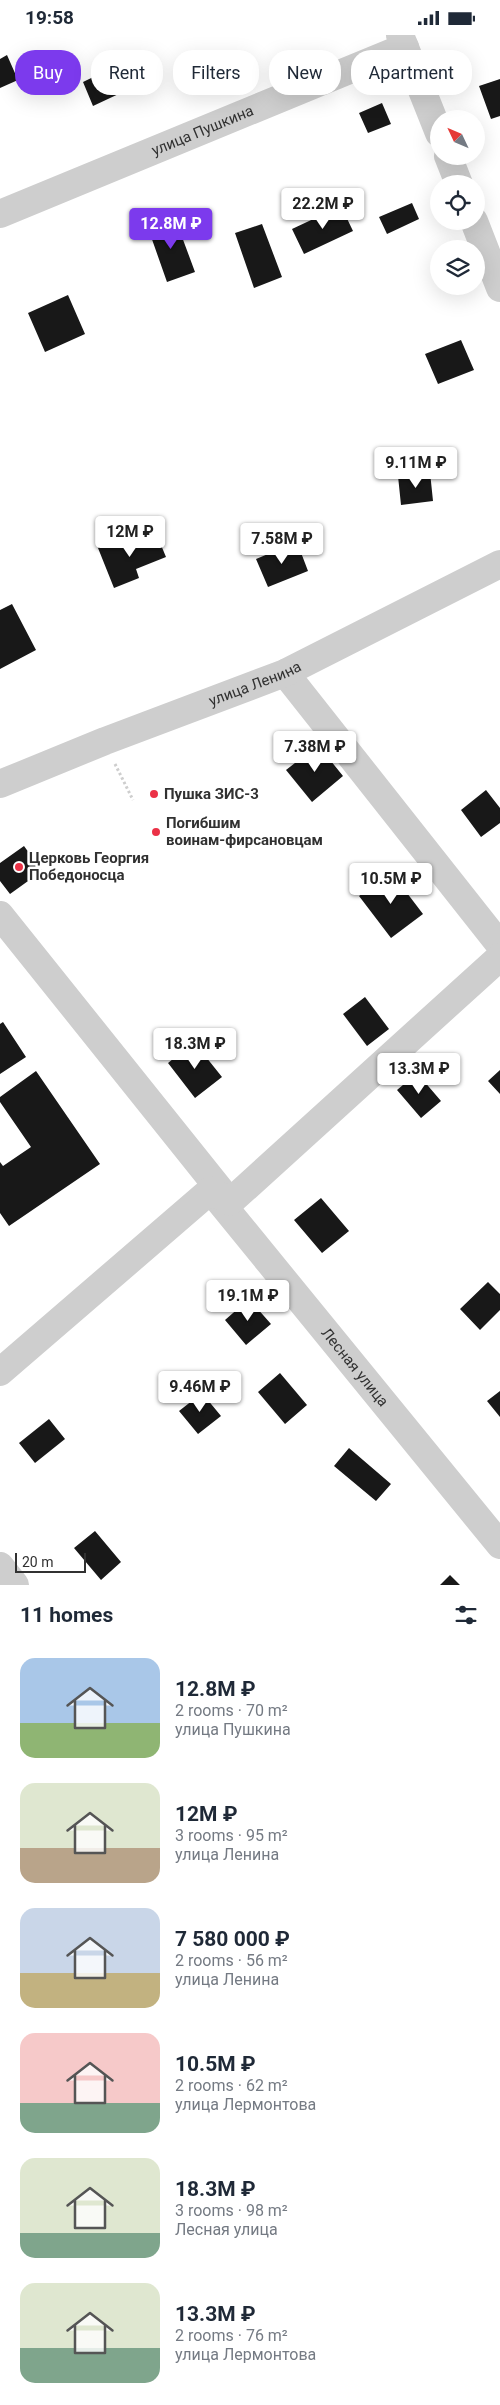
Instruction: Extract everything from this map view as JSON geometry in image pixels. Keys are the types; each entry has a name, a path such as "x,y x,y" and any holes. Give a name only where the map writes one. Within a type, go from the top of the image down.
{"street":[{"path":"402,41 430,111"},
{"name":"улица Пушкина","path":"0,214 402,41"},
{"path":"477,230 500,288"},
{"name":"улица Ленина","path":"0,784 105,741 285,673 500,564"},
{"path":"285,673 500,945"},
{"name":"Лесная улица","path":"0,915 220,1197 500,1545"},
{"path":"0,1372 220,1197 500,957"},
{"path":"0,1566 15,1585"}],"path":[{"path":"105,741 133,800"}],"building":[{"path":"7,55 15,73 15,81 0,88 0,59"},
{"path":"91,78 91,95 116,95 93,106 83,82"},
{"path":"500,79 500,116 491,119 479,86"},
{"path":"382,103 391,124 368,133 359,113"},
{"path":"412,203 419,219 387,234 379,217"},
{"path":"341,206 353,231 304,254 292,229"},
{"path":"175,218 195,272 167,282 148,228"},
{"path":"262,224 282,277 254,288 235,233"},
{"path":"68,295 85,334 45,352 28,313"},
{"path":"461,340 474,370 438,384 425,354"},
{"path":"430,472 433,501 401,505 398,476"},
{"path":"156,533 166,557 136,569 139,578 114,588 98,548 122,538 125,545"},
{"path":"297,542 308,571 268,587 256,559"},
{"path":"12,604 36,650 0,669 0,610"},
{"path":"318,745 343,776 312,802 286,770"},
{"path":"486,790 500,808 500,823 481,837 461,810"},
{"name":"Церковь Георгия Победоносца","path":"24,846 42,871 10,894 0,881 0,863"},
{"path":"391,872 423,914 391,938 359,896"},
{"path":"365,997 389,1029 367,1046 343,1014"},
{"path":"3,1022 26,1057 0,1074 0,1024"},
{"path":"194,1042 222,1077 195,1098 168,1063"},
{"path":"500,1070 500,1094 488,1081"},
{"path":"36,1071 100,1164 9,1226 0,1213 0,1162 3,1166 31,1147 0,1102 0,1097"},
{"path":"417,1073 441,1101 421,1118 397,1090"},
{"path":"321,1198 349,1231 322,1253 294,1220"},
{"path":"488,1282 500,1294 500,1310 480,1330 460,1309"},
{"path":"249,1299 271,1324 246,1345 225,1320"},
{"path":"280,1373 307,1405 285,1424 258,1392"},
{"path":"500,1391 500,1417 487,1401"},
{"path":"202,1393 221,1416 198,1434 179,1411"},
{"path":"49,1419 65,1439 35,1463 19,1443"},
{"path":"349,1448 391,1484 376,1501 334,1466"},
{"path":"95,1531 121,1562 101,1580 74,1548"},
{"path":"450,1575 460,1585 440,1585"}],"place":[{"name":"Пушка ЗИС-3","path":"154,794"},
{"name":"Погибшим воинам-фирсановцам","path":"156,832"},
{"name":"Церковь Георгия Победоносца","path":"19,867"}]}
